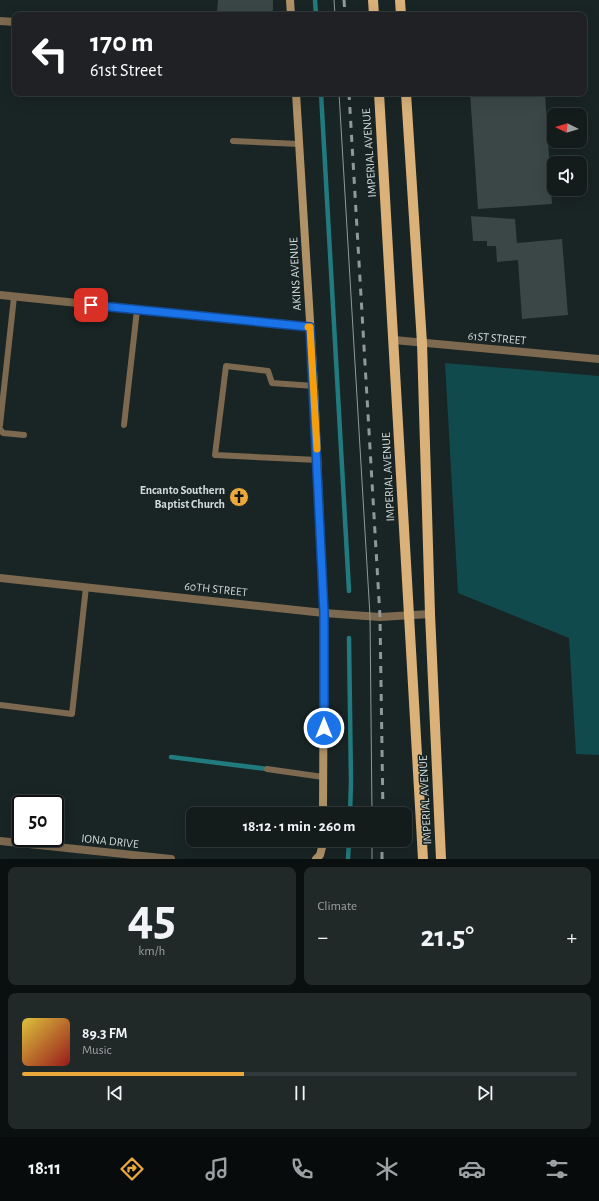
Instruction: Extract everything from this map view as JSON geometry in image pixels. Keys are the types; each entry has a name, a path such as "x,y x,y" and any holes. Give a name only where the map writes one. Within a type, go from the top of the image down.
{"main road":[{"path":"290,0 291,12"},
{"path":"373,0 374,12"},
{"path":"400,0 401,12"},
{"name":"AKINS AVENUE","path":"296,96 318,460 324,613 323,807"},
{"name":"IMPERIAL AVENUE","path":"379,96 423,859"},
{"name":"IMPERIAL AVENUE","path":"406,96 422,343 430,614 441,859"},
{"path":"316,859 320,855 322,847"}],"street":[{"path":"0,21 12,22"},
{"path":"0,296 310,327"},
{"name":"61ST STREET","path":"394,340 599,359"},
{"name":"60TH STREET","path":"0,578 324,613 380,617 430,614"},
{"name":"IONA DRIVE","path":"0,841 170,859"}],"lane":[{"path":"233,141 299,144"},
{"path":"0,426 14,297"},
{"path":"124,425 137,310"},
{"path":"314,386 272,383 268,371 226,366 215,454 318,460"},
{"path":"0,429 3,434 24,435"},
{"path":"0,705 72,714 86,587"},
{"path":"267,769 323,777"}],"shaded area":[{"path":"445,363 599,376 599,755 576,754 569,638 458,593"}],"building":[{"path":"218,0 273,0 273,10 270,12 217,12"},
{"path":"470,96 545,96 547,148 548,148 549,156 547,156 547,196 551,196 552,204 478,209"},
{"path":"471,216 515,219 517,243 562,239 568,315 522,319 518,260 497,262 496,246 487,246 487,241 473,241"}],"waterway":[{"path":"315,0 316,12"},
{"path":"321,96 349,591"},
{"path":"349,638 350,807"},
{"path":"171,757 267,769"},
{"path":"348,859 349,847"}],"tram line":[{"path":"334,0 335,12"},
{"path":"339,96 370,616 372,807"},
{"path":"372,847 372,859"}],"railway":[{"path":"344,0 345,12"},
{"path":"349,96 380,617 383,807"},
{"path":"382,847 382,859"}],"slow traffic":[{"path":"308,327 310,327 317,449"}],"place":[{"name":"Encanto Southern Baptist Church","path":"239,497"}],"route":[{"path":"91,305 310,327 317,445 324,613 324,728"}]}
